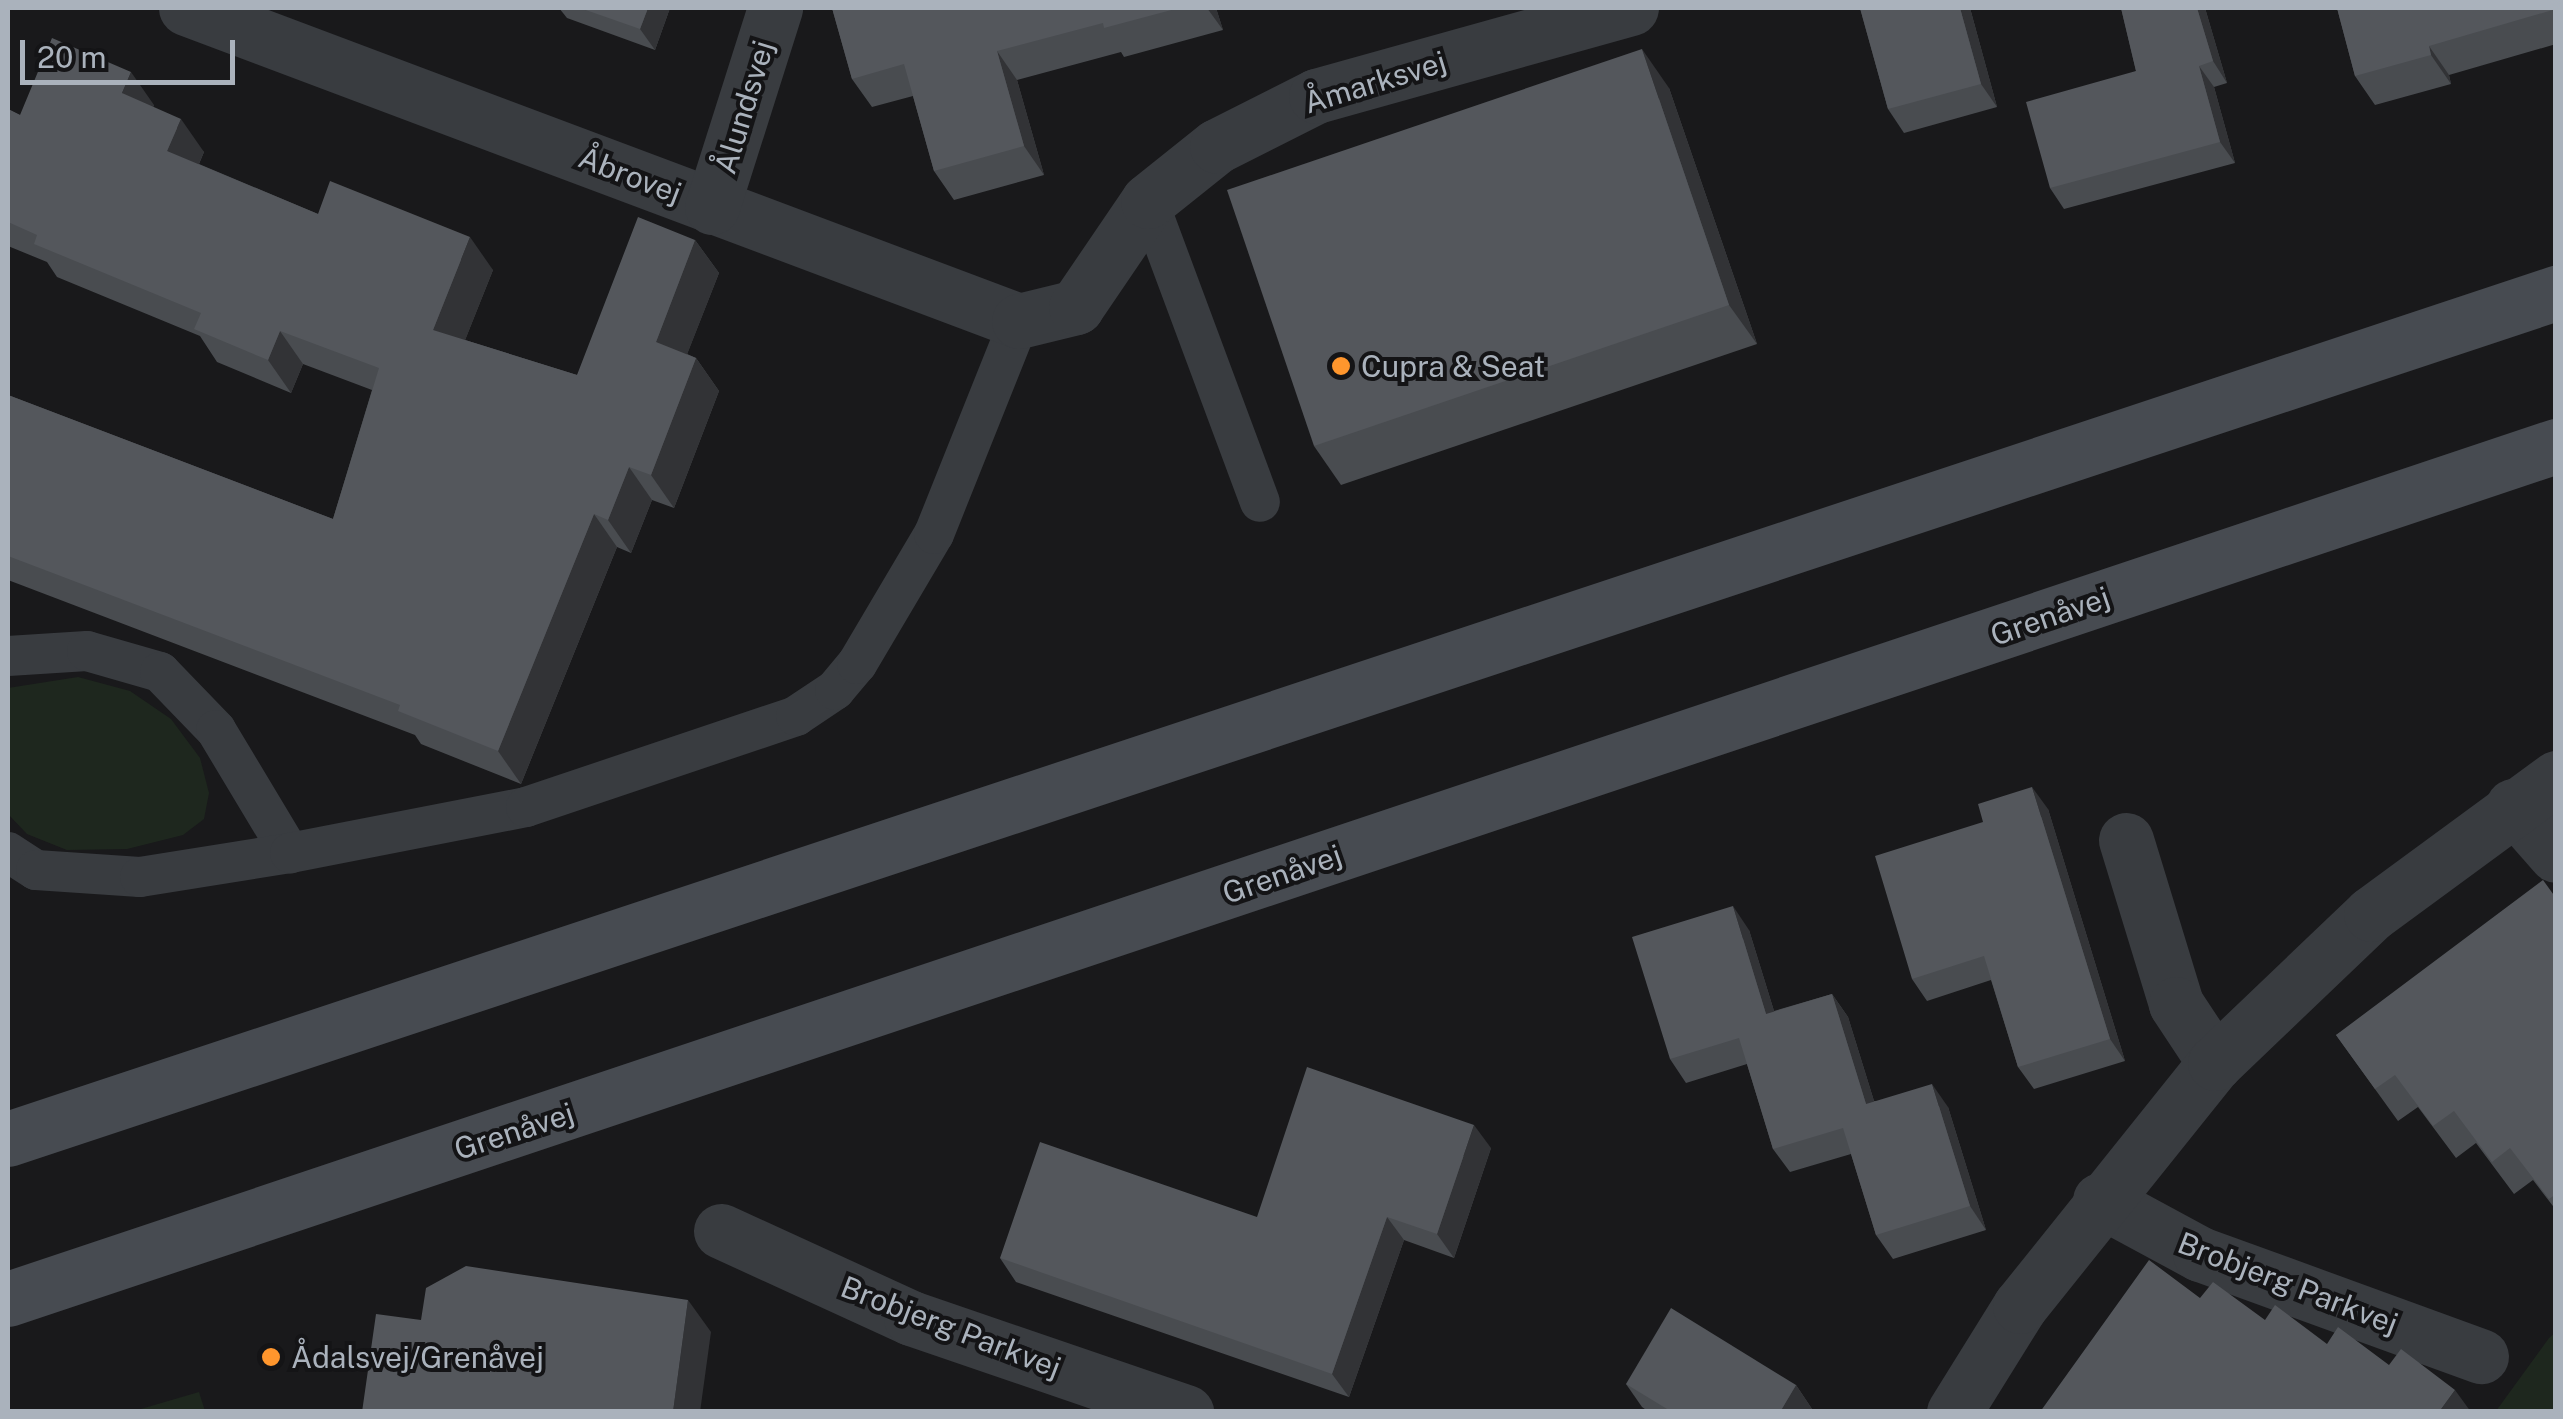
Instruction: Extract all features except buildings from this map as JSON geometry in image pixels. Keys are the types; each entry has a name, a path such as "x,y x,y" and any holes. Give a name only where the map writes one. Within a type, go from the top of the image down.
{"main road":[{"path":"8,1139 2556,292"},
{"name":"Grenåvej","path":"8,1299 2556,446"}],"street":[{"name":"Åbrovej","path":"186,8 1020,321"},
{"name":"Ålundsvej","path":"712,207 775,8"},
{"name":"Åmarksvej","path":"1020,321 1076,307 1148,202 1217,146 1316,96 1631,8"},
{"path":"1954,1412 1978,1366 2100,1200 2215,1063 2371,914 2534,792 2556,855"},
{"path":"2126,840 2176,1004 2215,1063"},
{"name":"Brobjerg Parkvej","path":"2100,1200 2200,1254 2480,1356"},
{"name":"Brobjerg Parkvej","path":"720,1231 911,1318 1186,1412"}],"lane":[{"path":"1148,202 1260,502"},
{"path":"8,852 36,870 140,877 290,852 526,807 796,716 835,690 858,664 934,534 1020,321"},
{"path":"8,656 87,651 160,672 216,730 290,852"}],"shaded area":[{"path":"78,677 130,691 171,719 200,758 209,793 204,819 183,835 127,849 67,850 27,834 8,814 8,688"},
{"path":"2555,1333 2555,1411 2496,1411 2549,1338"},
{"path":"199,1392 205,1411 134,1411"}],"place":[{"name":"Cupra & Seat","path":"1341,366"},
{"name":"Ådalsvej/Grenåvej","path":"271,1357"}]}
